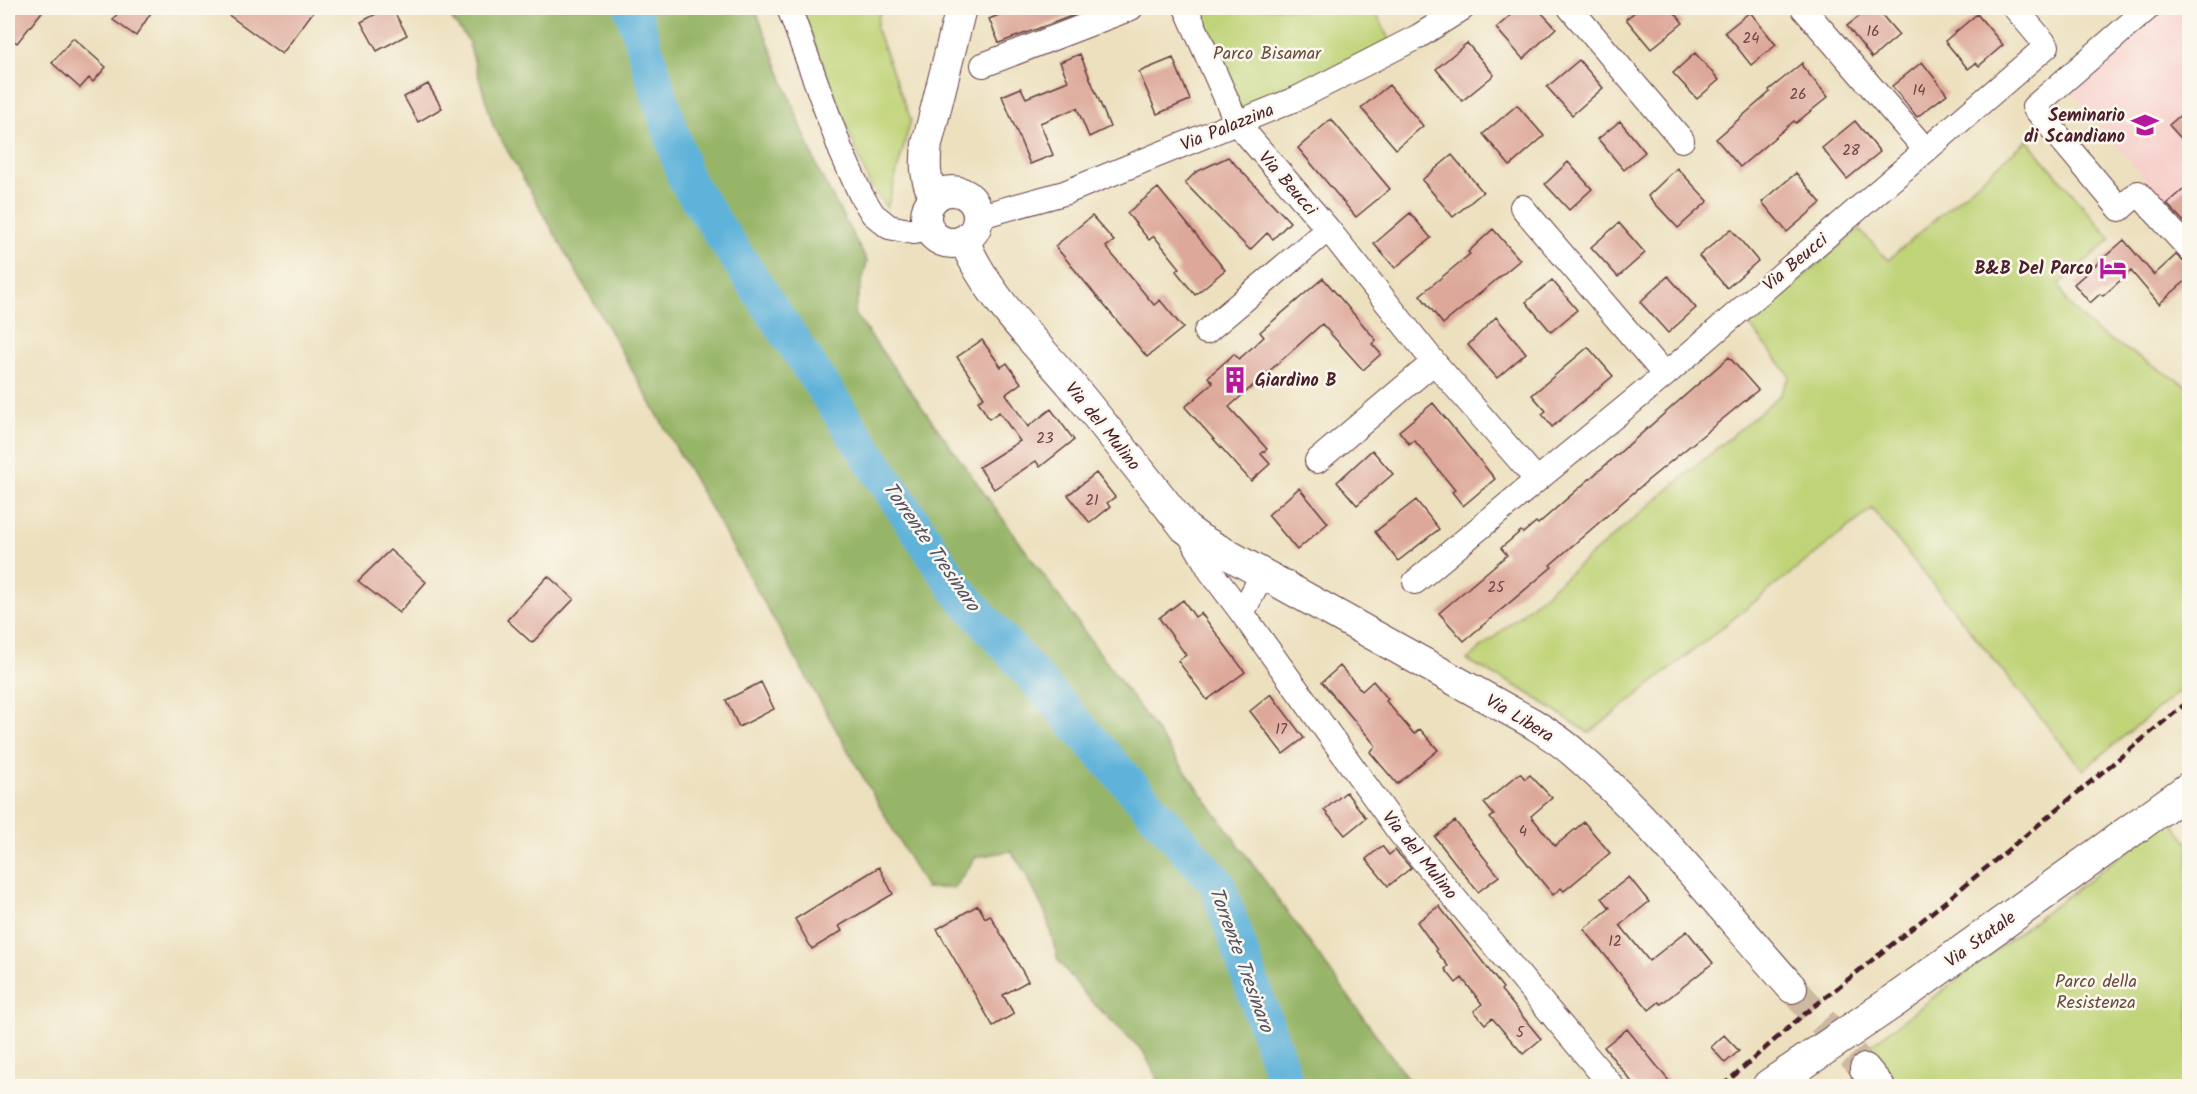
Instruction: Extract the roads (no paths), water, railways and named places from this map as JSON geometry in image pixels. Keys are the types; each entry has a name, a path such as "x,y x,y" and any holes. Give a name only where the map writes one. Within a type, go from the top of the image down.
{"main road":[{"name":"Via Statale","path":"1769,1086 1894,1001 2190,788"}],"street":[{"path":"789,8 841,151 861,195 873,214 889,227 914,232 929,229"},
{"path":"935,197 927,179 925,165 927,144 961,8"},
{"path":"983,65 1131,8"},
{"name":"Via Beucci","path":"1186,8 1236,123 1328,229 1434,362 1537,480"},
{"name":"Via Palazzina","path":"970,228 1064,193 1298,98 1419,36 1463,8"},
{"path":"1570,8 1682,140"},
{"path":"1803,8 1925,149"},
{"name":"Via Beucci","path":"1415,582 1665,375 2047,46 2015,8"},
{"path":"2148,8 2034,106 2120,209 2138,193 2190,250"},
{"path":"959,192 972,201 970,228 948,242 934,236 929,229 926,216 935,197 942,193 959,192"},
{"path":"1522,207 1665,375"},
{"name":"Via del Mulino","path":"970,228 974,262 1014,318 1185,528 1211,572 1400,833 1612,1086"},
{"name":"Via Beucci","path":"1206,332 1328,229"},
{"path":"1317,461 1434,362"},
{"name":"Via Libera","path":"1185,528 1200,539 1264,572 1532,723 1572,750 1615,789 1651,827 1792,988"},
{"path":"1242,613 1264,572"}],"waterway":[{"name":"Torrente Tresinaro","path":"632,8 686,180 959,592 1217,883 1287,1086"}],"tunnel":[{"path":"1792,988 1865,1069"}],"railway":[{"path":"1722,1086 1802,1016 2190,700"}],"place":[{"name":"Seminario di Scandiano","path":"2145,125"},
{"name":"B&B Del Parco","path":"2113,268"},
{"name":"Giardino B","path":"1235,380"}],"park label":[{"name":"Parco Bisamar","path":"1267,53"},
{"name":"Parco della Resistenza","path":"2096,991"}]}
